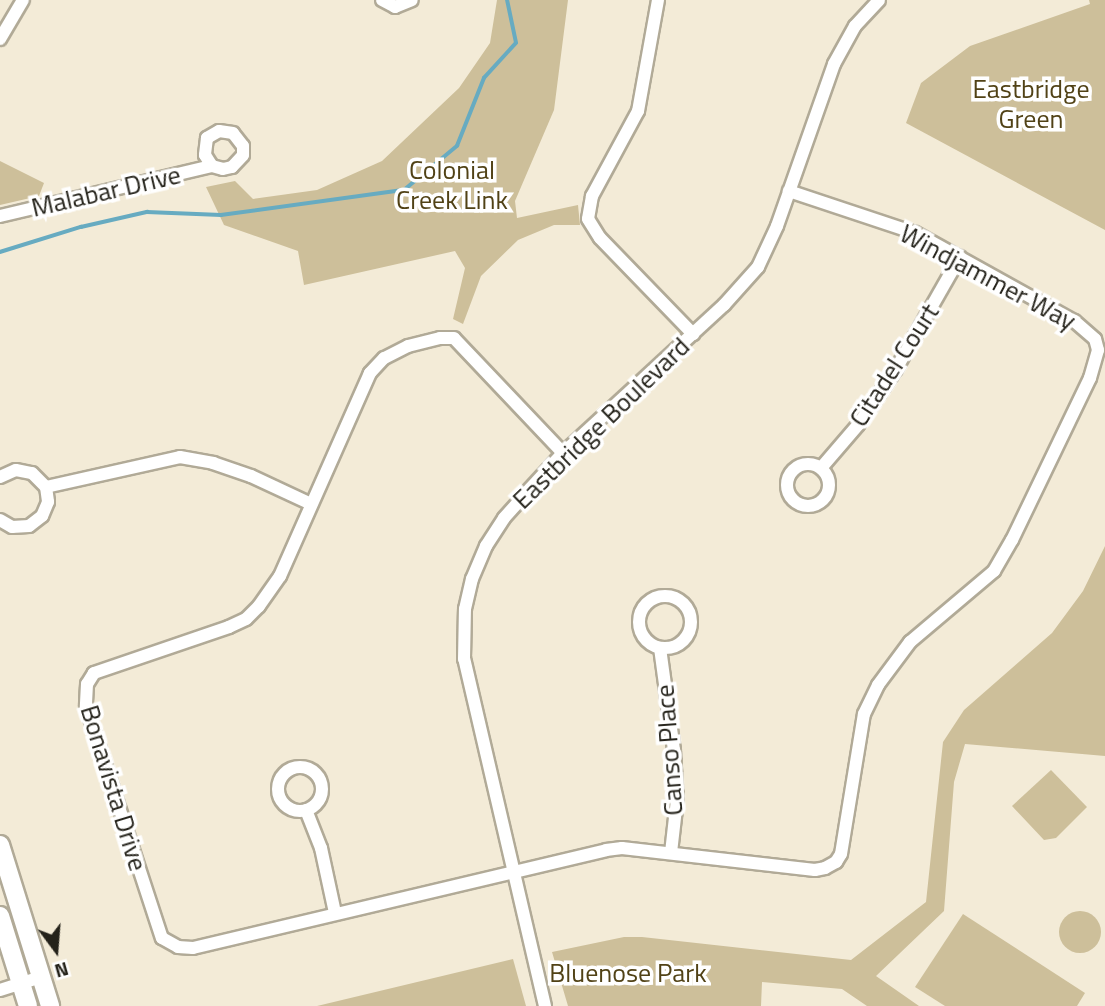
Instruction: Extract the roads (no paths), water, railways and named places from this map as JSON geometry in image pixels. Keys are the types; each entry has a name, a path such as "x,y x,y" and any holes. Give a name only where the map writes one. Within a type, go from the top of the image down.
{"main road":[{"path":"0,845 50,1006"},
{"path":"0,916 28,1006"}],"street":[{"path":"0,39 23,0"},
{"path":"382,0 395,7 412,0"},
{"path":"658,0 638,111 592,196 588,219 600,238 693,334"},
{"name":"Eastbridge Boulevard","path":"545,1006 464,659 465,609 472,579 504,517 564,453 693,334 758,267 789,191 834,64 855,26 879,0"},
{"name":"Malabar Drive","path":"0,216 212,166"},
{"name":"Windjammer Way","path":"512,870 614,849 815,870 836,862 841,855 864,714 878,685 910,642 994,571 1012,540 1090,378 1098,351 1095,339 1074,321 915,233 789,191"},
{"name":"Citadel Court","path":"821,468 858,425 896,369 960,257"},
{"name":"Bonavista Drive","path":"512,870 193,948 178,947 162,938 85,695 87,684 94,673 212,634 246,619 271,593 370,373 396,352 440,338 454,338 564,453"},
{"path":"46,487 180,457 213,463 311,504"},
{"path":"0,477 16,470 26,471 40,479 46,487 47,507 35,523 19,528 0,520"},
{"name":"Canso Place","path":"660,648 680,643 690,628 690,614 685,606 667,595 649,600 640,612 638,621 643,636 660,648 670,708 677,800 671,853"},
{"path":"306,810 321,848 335,913"},
{"path":"0,990 41,977"}],"waterway":[{"path":"0,252 81,227 147,212 221,215 404,190 457,146 484,78 516,43 507,0"}],"park label":[{"name":"Eastbridge Green","path":"1031,104"},
{"name":"Colonial Creek Link","path":"452,185"},
{"name":"Bluenose Park","path":"628,973"}]}
